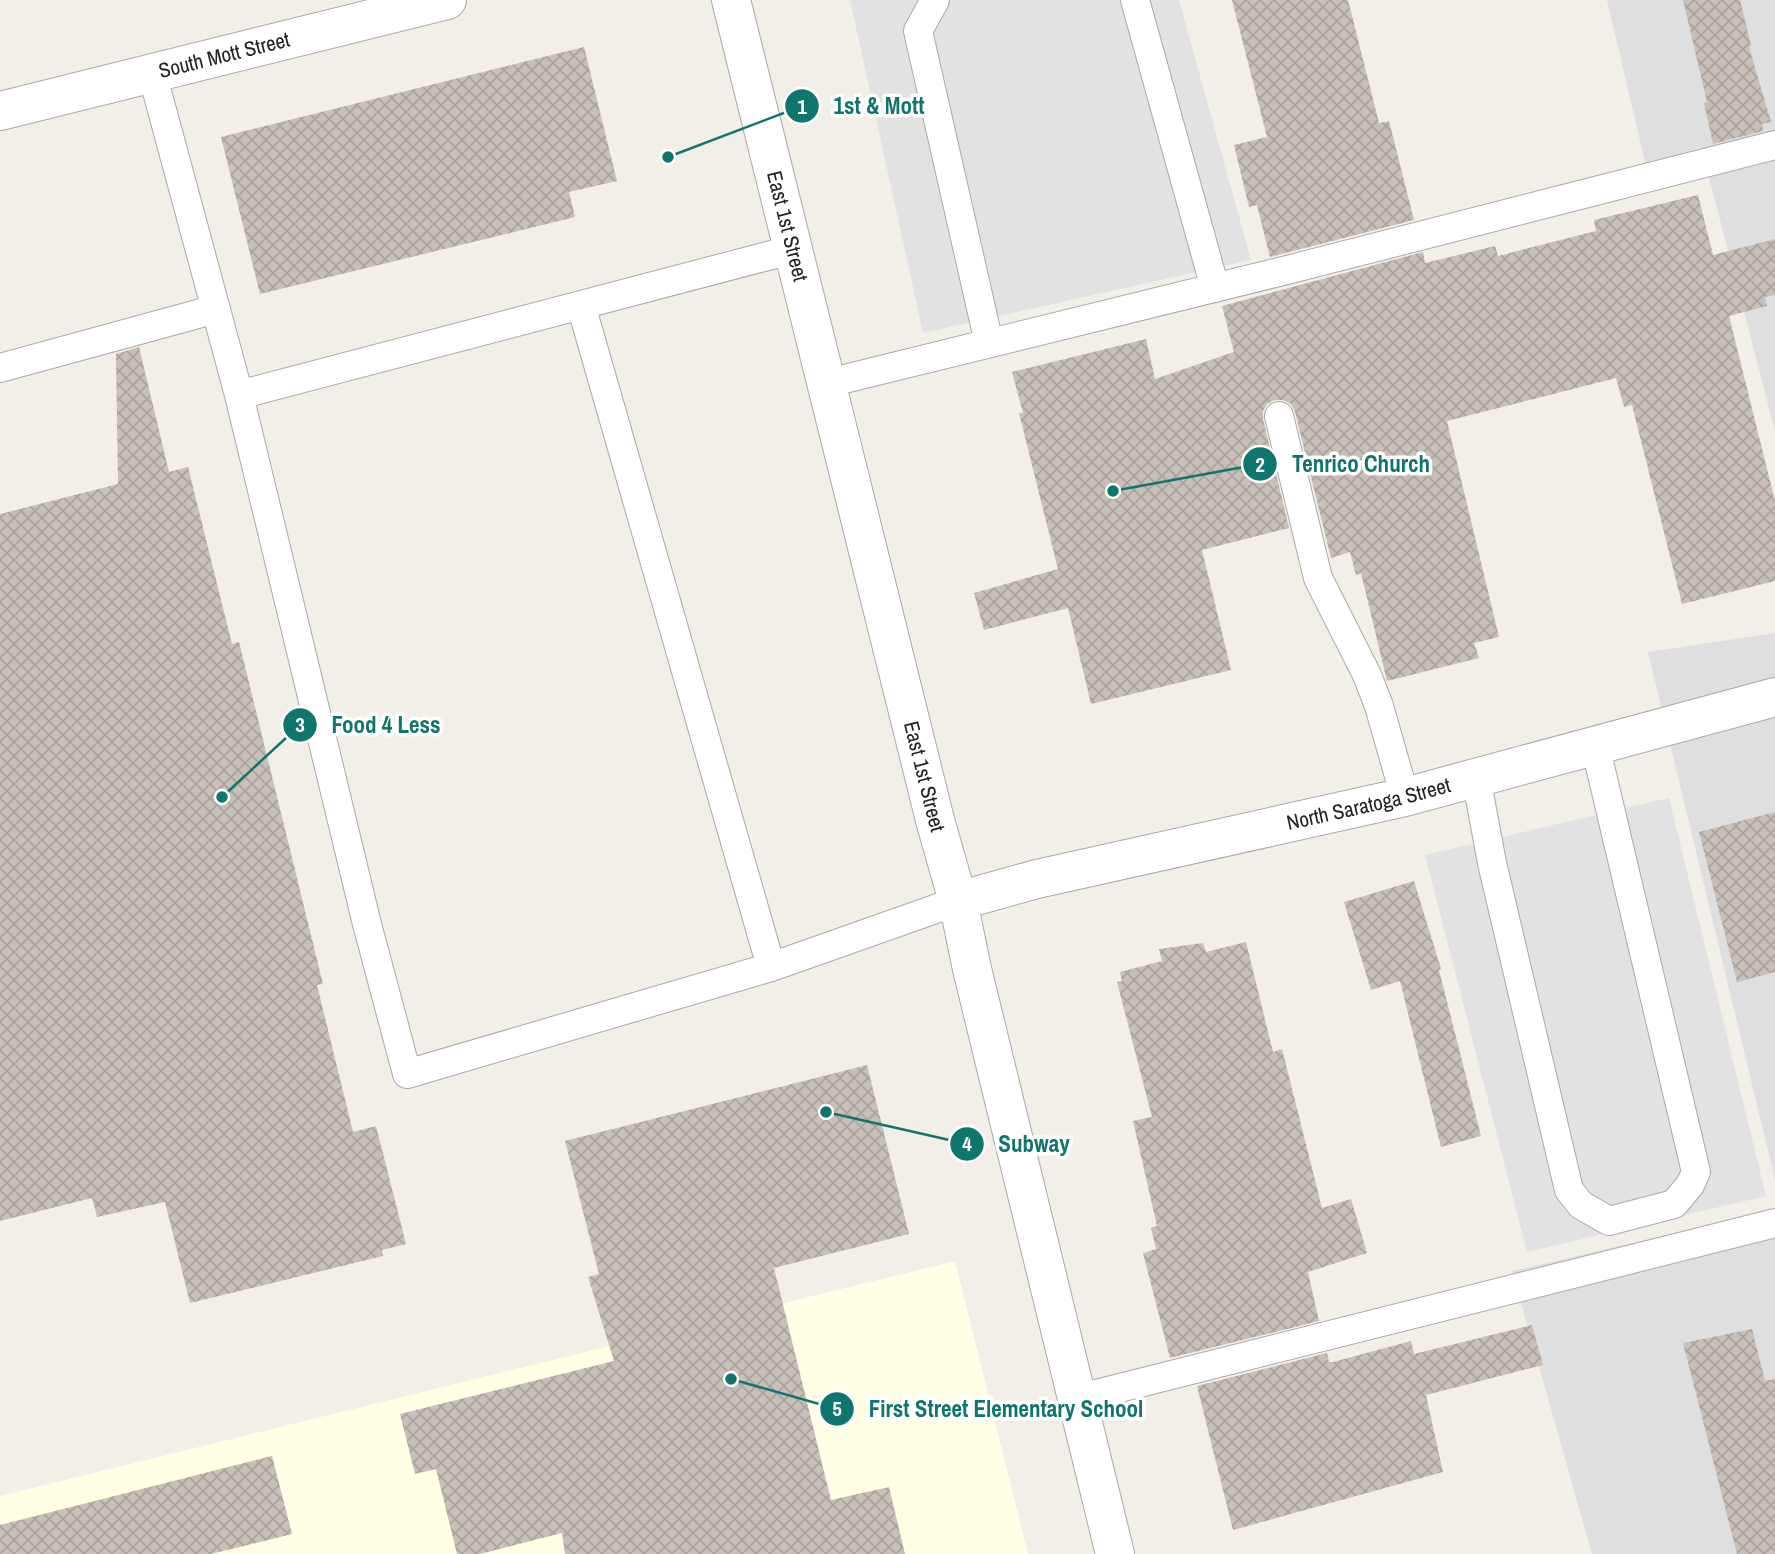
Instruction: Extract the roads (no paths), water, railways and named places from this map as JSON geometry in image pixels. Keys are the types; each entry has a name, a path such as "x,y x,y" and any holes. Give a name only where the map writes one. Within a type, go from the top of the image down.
{"street":[{"name":"South Mott Street","path":"0,111 447,0"},
{"name":"East 1st Street","path":"731,0 935,820 958,901 972,969 1115,1554"},
{"name":"North Saratoga Street","path":"958,901 1038,879 1405,797 1775,697"}],"lane":[{"path":"935,0 918,31 989,343"},
{"path":"1135,0 1215,288"},
{"path":"152,73 239,395 367,924 407,1073 771,967 958,901"},
{"path":"828,383 1215,288 1775,145"},
{"path":"239,395 794,249"},
{"path":"581,305 771,967"},
{"path":"0,368 216,309"},
{"path":"1279,416 1318,578 1367,675 1379,706 1405,797"},
{"path":"1476,777 1492,863 1569,1191 1581,1205 1609,1221 1674,1204 1690,1185 1696,1172 1595,746"},
{"path":"1076,1399 1775,1223"}],"place":[{"name":"1st & Mott","path":"668,157"},
{"name":"Tenrico Church","path":"1113,491"},
{"name":"Food 4 Less","path":"222,797"},
{"name":"Subway","path":"826,1112"},
{"name":"First Street Elementary School","path":"731,1379"}]}
